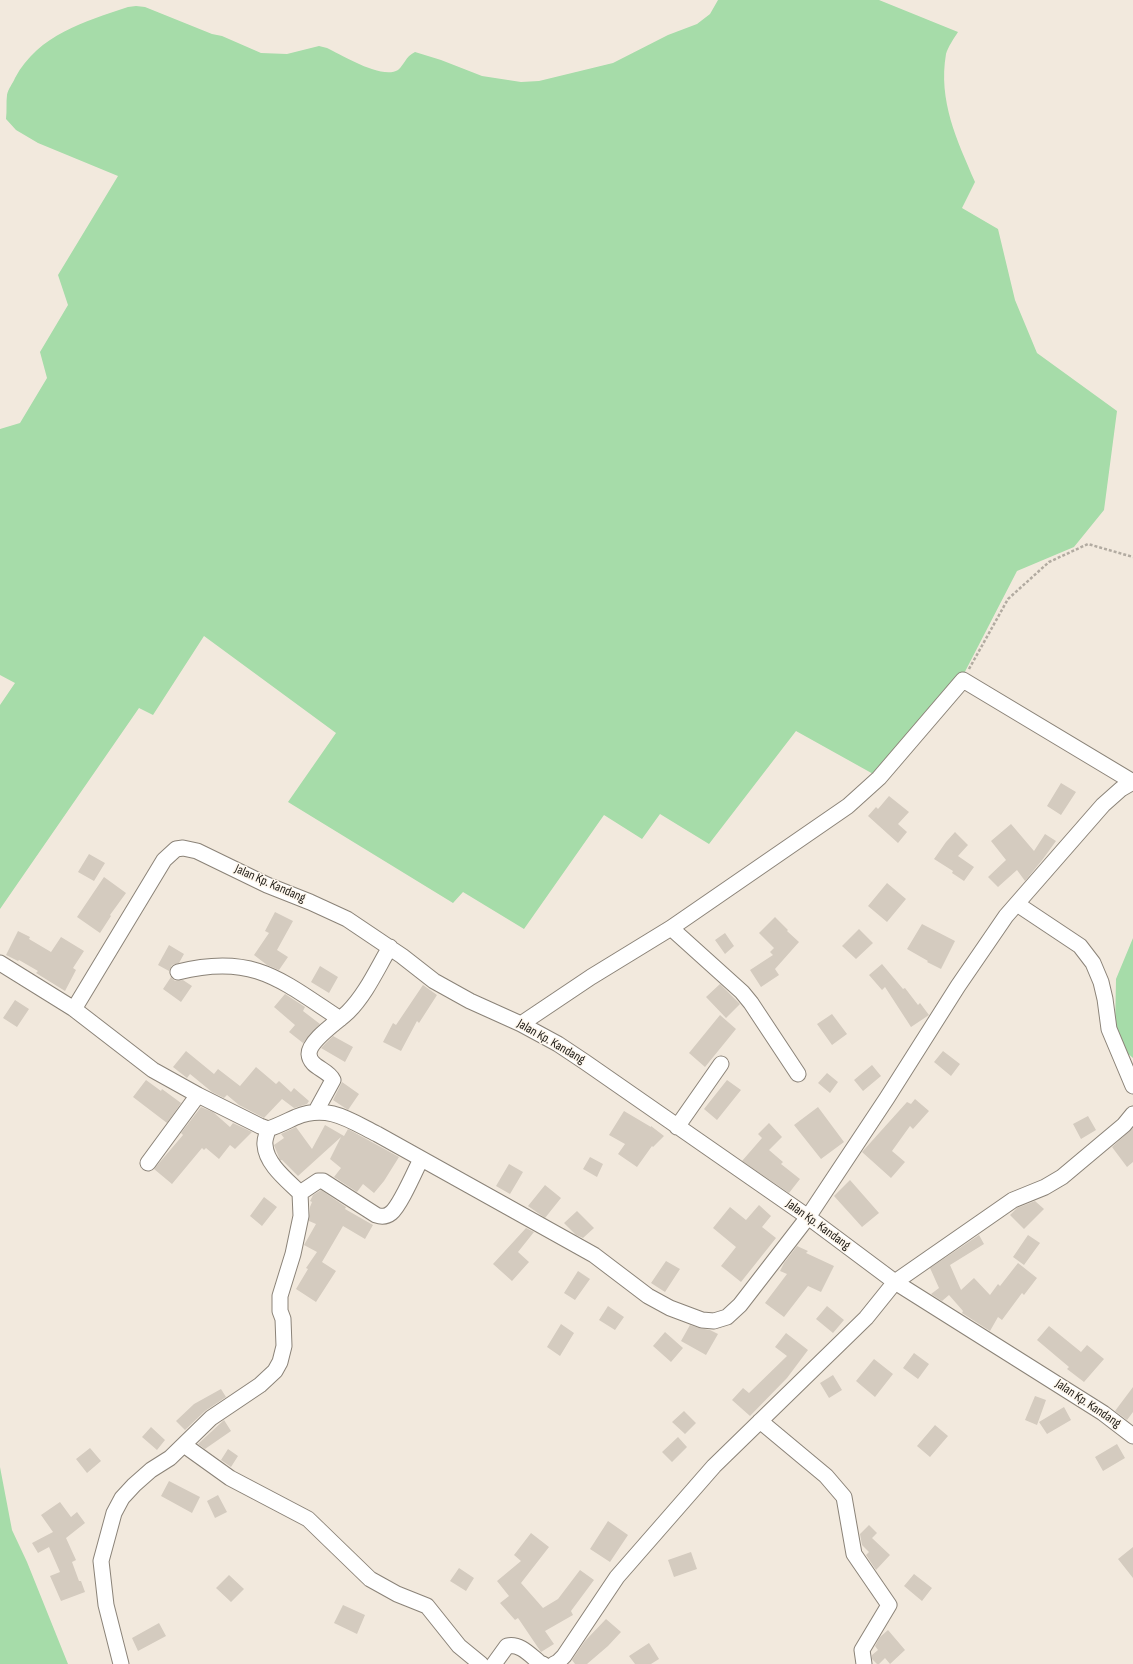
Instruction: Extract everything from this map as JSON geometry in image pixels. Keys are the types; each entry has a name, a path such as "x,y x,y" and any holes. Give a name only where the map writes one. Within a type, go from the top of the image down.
{"street":[{"path":"268,1129 297,1116 316,1111 343,1117 594,1255 648,1296 670,1308 702,1320 714,1321 727,1317 740,1304 808,1217 887,1098 970,968 1006,916 1103,805 1121,789 1133,782 963,680 879,778 862,794 780,854 670,928 591,977 521,1024"},
{"name":"Jalan Kp. Kandang","path":"74,1009 164,860 176,849 190,849 201,853 267,885 331,911 368,932 434,981 558,1044 808,1217 895,1282 1103,1413 1133,1436"},
{"path":"1017,904 1080,946 1093,963 1101,982 1109,1030 1133,1086"},
{"path":"670,928 742,992 751,1003 798,1074"},
{"path":"316,1111 333,1080 331,1076 312,1063 310,1058 310,1049 317,1040 348,1012 363,992 390,947"},
{"path":"0,963 74,1009 153,1070 198,1095 268,1129"},
{"path":"178,972 197,967 225,965 257,970 278,978 340,1019"},
{"path":"677,1127 721,1064"},
{"path":"148,1163 198,1095"},
{"path":"554,1664 564,1656 617,1577 714,1466 866,1318 895,1282 1013,1200 1045,1187 1062,1177 1124,1125 1133,1114"},
{"path":"120,1664 106,1605 101,1561 111,1521 122,1498 151,1470 170,1458 211,1418 268,1379 280,1362 284,1346 280,1296 293,1254 301,1216 300,1193 276,1168 266,1152 264,1144 268,1129"},
{"path":"300,1193 321,1180 376,1215 387,1216 395,1209 421,1159"},
{"path":"760,1421 826,1476 844,1497 854,1554 889,1605 862,1650 864,1664"},
{"path":"184,1445 230,1478 308,1519 370,1579 397,1594 427,1606 459,1646 480,1664"},
{"path":"494,1664 507,1646 513,1644 543,1664"}],"path":[{"path":"963,680 1008,599 1048,562 1088,544 1133,557"}],"green space":[{"path":"718,0 879,0 958,32 947,51 944,71 947,104 951,120 975,182 962,208 998,229 1015,300 1037,353 1117,411 1104,510 1074,547 1017,571 955,691 875,775 796,731 709,844 660,814 642,839 604,815 524,929 463,892 453,903 288,802 336,733 204,636 153,715 139,708 0,909 0,705 15,683 0,675 0,429 20,423 47,378 40,352 68,305 58,275 118,176 38,143 16,130 6,119 9,88 25,63 37,50 50,40 79,24 128,7 136,6 145,7 212,34 222,36 261,53 287,54 319,46 327,48 352,61 372,69 382,72 391,72 398,70 409,56 415,52 441,60 482,76 521,82 539,81 613,63 668,35 697,24 710,14"},
{"path":"1133,938 1133,1058 1126,1052 1115,1031 1116,979"},
{"path":"0,1467 12,1530 27,1562 68,1664 0,1664"}],"building":[{"path":"1061,783 1076,792 1061,815 1047,806"},
{"path":"889,796 909,812 898,824 907,832 898,843 868,816 876,807 878,809"},
{"path":"1011,824 1034,851 1045,834 1056,841 1025,881 1017,870 998,887 988,877 1006,860 991,841"},
{"path":"955,832 968,845 958,856 974,867 964,881 952,873 953,871 934,859"},
{"path":"89,854 105,863 94,881 78,872"},
{"path":"104,877 126,893 110,915 111,916 100,933 77,917"},
{"path":"887,883 906,899 887,922 868,906"},
{"path":"275,912 293,921 277,950 288,957 279,970 267,965 254,955 269,933 265,931"},
{"path":"775,917 799,942 775,969 779,975 761,987 750,970 773,955 770,952 774,948 759,933"},
{"path":"922,924 955,941 941,969 907,949"},
{"path":"859,929 873,943 856,959 842,946"},
{"path":"18,931 30,937 29,939 51,952 61,937 84,951 73,968 76,970 65,991 36,973 38,971 19,960 18,961 6,955"},
{"path":"725,933 734,946 725,954 715,940"},
{"path":"169,945 184,954 179,963 172,965 169,971 158,965"},
{"path":"882,964 903,989 905,988 918,1005 920,1003 929,1015 911,1027 885,987 882,990 869,975"},
{"path":"320,966 338,977 329,993 311,982"},
{"path":"171,977 175,981 183,980 192,986 181,1002 163,989"},
{"path":"720,984 740,1004 726,1018 706,997"},
{"path":"423,985 437,995 419,1023 417,1021 401,1051 383,1042 393,1023 396,1025"},
{"path":"285,994 305,1007 303,1011 320,1024 303,1043 289,1032 295,1025 274,1007"},
{"path":"15,1000 29,1009 17,1027 3,1018"},
{"path":"832,1014 847,1034 832,1045 817,1024"},
{"path":"720,1015 736,1029 705,1067 689,1053"},
{"path":"333,1036 353,1047 345,1062 321,1048"},
{"path":"186,1051 214,1074 218,1069 240,1086 256,1067 276,1084 279,1081 291,1092 294,1088 309,1101 307,1104 294,1108 282,1099 264,1118 239,1105 227,1095 224,1098 212,1092 190,1074 187,1078 173,1067"},
{"path":"943,1051 960,1064 951,1076 934,1062"},
{"path":"872,1065 881,1076 863,1091 854,1080"},
{"path":"827,1073 838,1082 830,1093 818,1083"},
{"path":"146,1080 161,1091 162,1089 181,1103 167,1123 133,1097"},
{"path":"727,1080 741,1090 717,1120 704,1109"},
{"path":"342,1082 359,1094 348,1110 333,1100"},
{"path":"915,1099 929,1111 913,1129 910,1126 892,1151 905,1162 891,1178 862,1152 907,1102 911,1104"},
{"path":"201,1107 213,1112 230,1127 233,1123 252,1132 235,1149 230,1145 219,1159 206,1148 204,1150 202,1148 172,1184 154,1169 183,1135 181,1133"},
{"path":"818,1107 844,1142 821,1159 794,1125"},
{"path":"624,1111 651,1126 664,1136 653,1147 652,1146 637,1167 618,1154 625,1144 609,1135"},
{"path":"1088,1116 1096,1130 1081,1139 1073,1124"},
{"path":"769,1123 782,1137 769,1150 783,1162 781,1164 800,1179 789,1193 742,1161 762,1138 758,1134"},
{"path":"325,1125 344,1136 348,1129 399,1157 384,1181 374,1193 363,1184 357,1192 334,1177 341,1168 330,1159 341,1137 298,1176 282,1160 280,1160 274,1145 284,1138 281,1134 296,1127 312,1149"},
{"path":"1133,1128 1133,1162 1127,1167 1112,1147"},
{"path":"590,1157 603,1164 597,1177 583,1169"},
{"path":"509,1164 523,1172 510,1194 496,1186"},
{"path":"850,1180 879,1213 862,1227 834,1196"},
{"path":"545,1185 561,1198 545,1218 528,1206"},
{"path":"321,1190 346,1207 345,1209 373,1225 365,1239 343,1226 322,1262 336,1271 316,1302 296,1289 308,1269 306,1268 317,1252 304,1245 316,1224 309,1221 312,1202 310,1201 313,1195"},
{"path":"264,1197 277,1207 262,1226 250,1216"},
{"path":"1035,1201 1044,1209 1024,1229 1010,1215 1017,1208"},
{"path":"759,1205 771,1216 762,1227 776,1238 741,1282 721,1266 736,1247 713,1228 730,1207 746,1220"},
{"path":"577,1211 594,1228 583,1238 576,1235 564,1223"},
{"path":"526,1228 534,1232 518,1252 529,1262 512,1281 493,1264"},
{"path":"979,1235 984,1244 950,1265 961,1290 974,1278 990,1295 998,1284 1000,1286 1018,1263 1037,1278 1024,1295 1022,1293 1002,1320 998,1317 990,1331 962,1313 963,1311 949,1295 942,1301 931,1294 939,1288 930,1268"},
{"path":"1028,1235 1040,1243 1024,1265 1013,1257"},
{"path":"797,1246 808,1251 806,1253 834,1266 821,1292 808,1286 784,1317 765,1303 787,1274 780,1271"},
{"path":"666,1261 680,1269 665,1292 651,1283"},
{"path":"578,1271 590,1279 575,1300 564,1293"},
{"path":"608,1306 624,1317 615,1330 599,1320"},
{"path":"827,1306 844,1320 833,1333 816,1319"},
{"path":"561,1324 574,1333 560,1356 547,1347"},
{"path":"690,1325 710,1330 718,1334 706,1355 681,1341"},
{"path":"1049,1326 1081,1352 1087,1345 1104,1359 1084,1382 1067,1369 1069,1367 1037,1340"},
{"path":"665,1332 683,1348 671,1362 653,1346"},
{"path":"786,1333 808,1350 787,1378 750,1416 732,1400 743,1388 749,1393 787,1356 775,1347"},
{"path":"914,1353 929,1364 918,1379 903,1368"},
{"path":"874,1359 893,1374 875,1397 856,1381"},
{"path":"833,1375 842,1390 829,1398 820,1383"},
{"path":"1133,1387 1133,1412 1127,1420 1115,1411"},
{"path":"221,1389 226,1397 205,1411 185,1430 176,1421 194,1404"},
{"path":"1035,1396 1046,1400 1037,1425 1025,1420"},
{"path":"1064,1407 1071,1420 1047,1434 1039,1422"},
{"path":"684,1411 696,1423 685,1434 672,1422"},
{"path":"224,1420 231,1431 205,1449 198,1444"},
{"path":"935,1425 948,1436 930,1457 917,1446"},
{"path":"151,1427 165,1440 157,1450 142,1437"},
{"path":"678,1437 687,1447 672,1462 662,1452"},
{"path":"1117,1444 1125,1458 1103,1471 1095,1457"},
{"path":"90,1448 101,1461 87,1473 76,1459"},
{"path":"228,1449 238,1456 231,1467 221,1460"},
{"path":"169,1481 200,1497 192,1513 161,1496"},
{"path":"218,1495 227,1512 215,1518 207,1501"},
{"path":"60,1502 71,1517 77,1512 85,1523 66,1538 76,1560 72,1562 85,1592 61,1601 50,1576 60,1572 49,1547 38,1553 32,1543 53,1532 41,1515"},
{"path":"608,1521 628,1535 610,1562 590,1549"},
{"path":"869,1525 877,1533 872,1538 890,1555 876,1570 866,1555 869,1552 862,1545 860,1534"},
{"path":"531,1533 549,1547 521,1583 543,1608 558,1599 580,1570 594,1580 571,1611 573,1615 545,1631 554,1644 541,1652 518,1618 515,1620 500,1603 509,1596 497,1581 521,1561 514,1555"},
{"path":"1133,1547 1133,1578 1118,1559"},
{"path":"691,1552 697,1569 674,1577 668,1560"},
{"path":"459,1568 474,1578 466,1591 450,1581"},
{"path":"914,1574 932,1588 922,1601 904,1586"},
{"path":"229,1575 244,1589 231,1602 216,1588"},
{"path":"343,1605 365,1615 357,1634 334,1623"},
{"path":"606,1619 621,1632 608,1646 587,1664 575,1664 572,1660 585,1641"},
{"path":"159,1623 166,1636 138,1651 132,1638"},
{"path":"888,1630 905,1650 890,1664 885,1658 877,1664 872,1659 872,1655 878,1650 875,1646 880,1637"},
{"path":"649,1643 659,1659 651,1664 635,1664 629,1656"}]}
